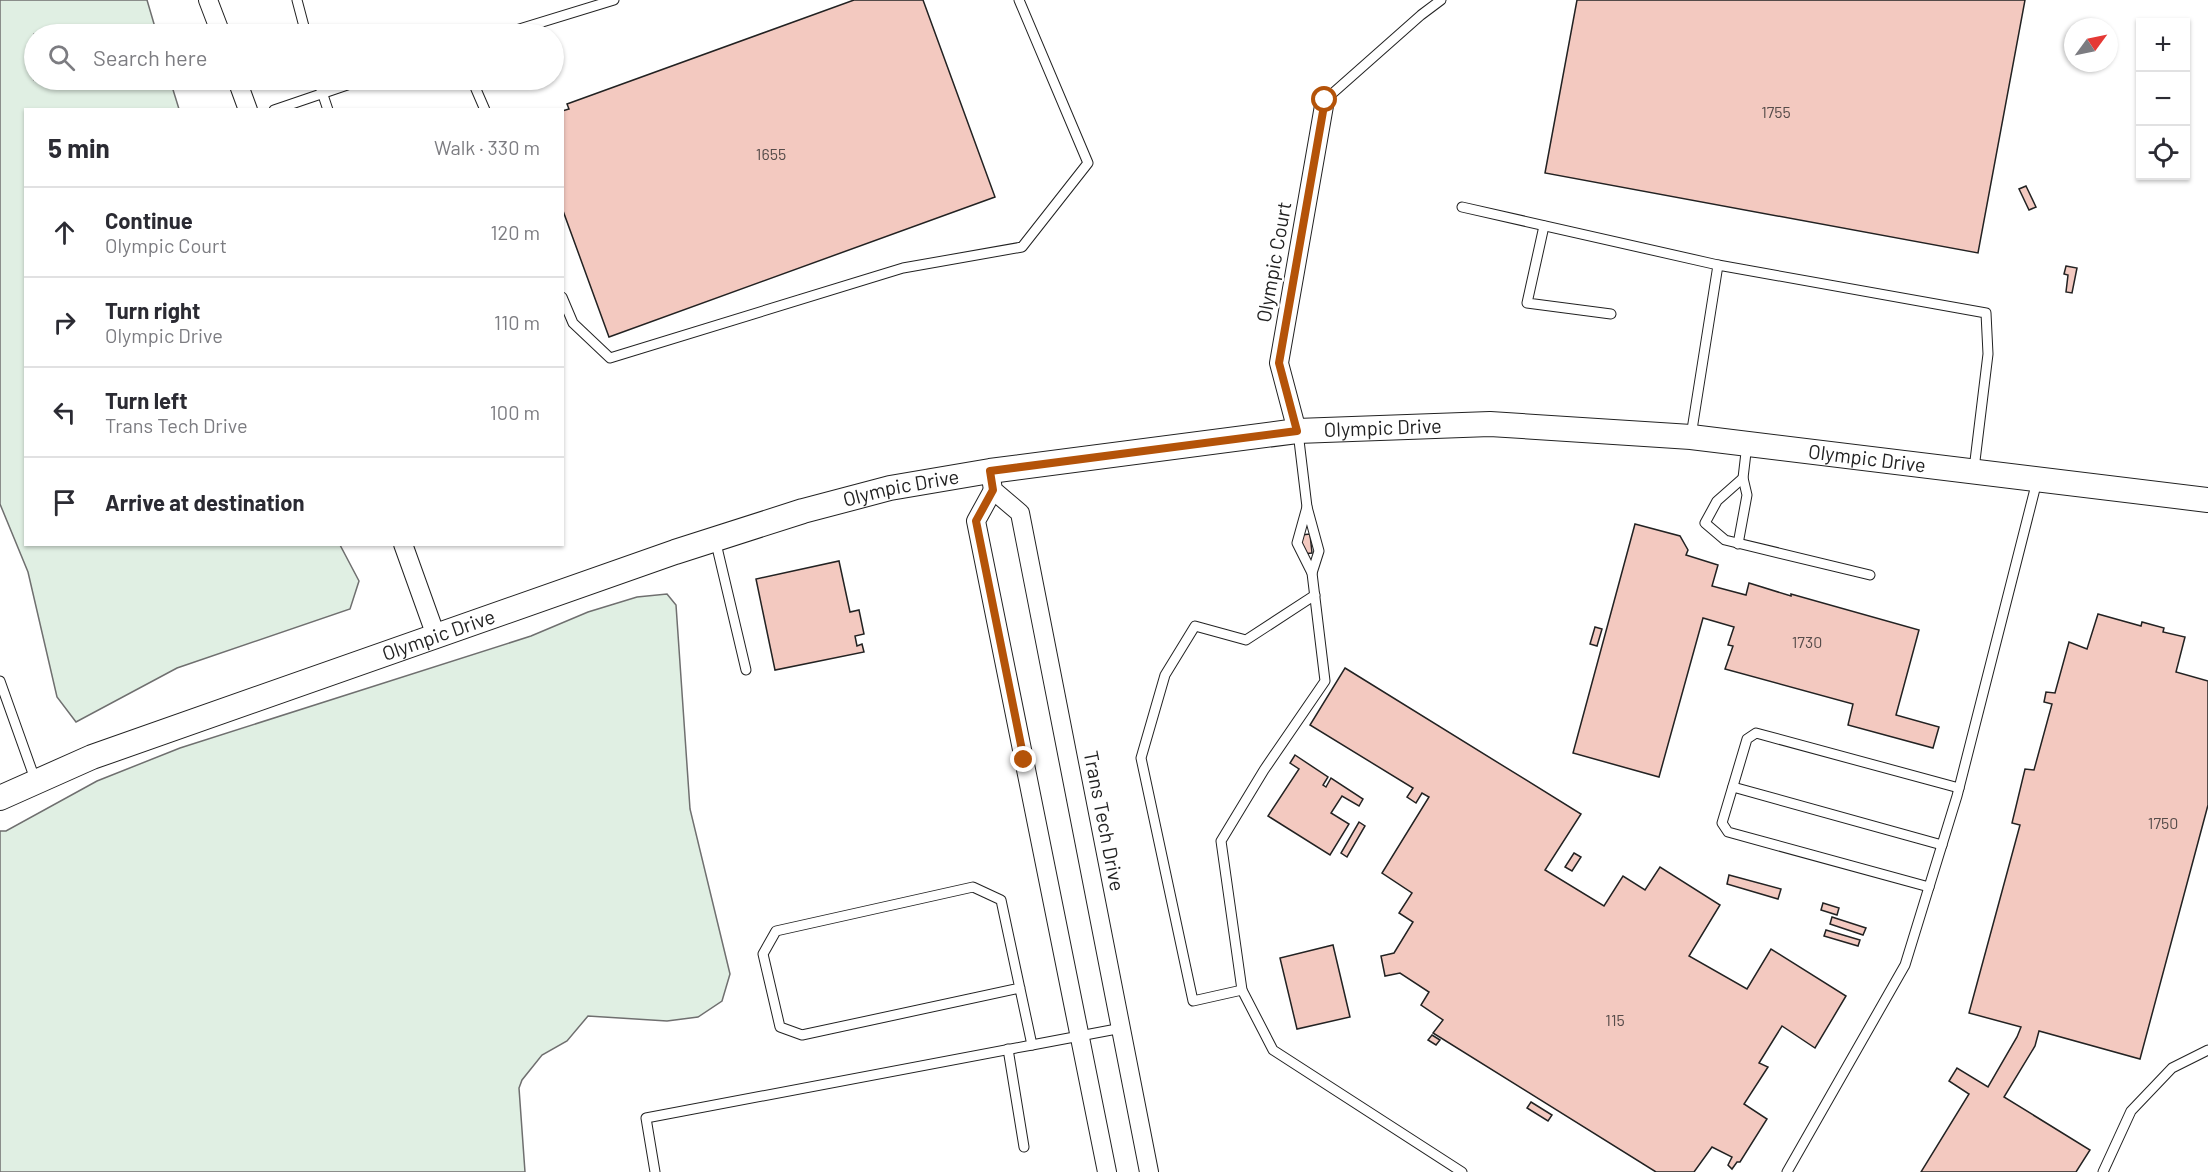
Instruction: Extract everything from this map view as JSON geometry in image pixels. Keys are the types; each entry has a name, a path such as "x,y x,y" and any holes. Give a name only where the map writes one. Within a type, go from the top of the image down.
{"street":[{"path":"208,0 217,24"},
{"path":"241,90 247,108"},
{"name":"Olympic Court","path":"1297,431 1279,363 1325,100"},
{"name":"Olympic Drive","path":"0,798 92,757 715,539 803,511 890,488 992,481 1297,431 1490,424 1691,437 2208,500"},
{"path":"992,481 976,521 1107,1172"},
{"name":"Trans Tech Drive","path":"992,481 1020,513 1149,1172"},
{"path":"404,546 436,636"}],"lane":[{"path":"297,0 303,24"},
{"path":"536,24 614,0"},
{"path":"564,302 573,323 610,358 903,268 1022,247 1088,163 1019,0"},
{"path":"1325,100 1441,0"},
{"path":"321,90 327,108"},
{"path":"280,108 331,90"},
{"path":"476,90 483,108"},
{"path":"1462,207 1718,266 1986,313 1988,354 1974,472"},
{"path":"1544,226 1527,303 1611,314"},
{"path":"1691,437 1718,266"},
{"path":"1297,431 1307,507 1320,551 1312,573"},
{"path":"1738,544 1747,495 1743,478 1747,444"},
{"path":"1743,478 1718,501 1705,524 1725,540 1870,575"},
{"path":"1787,1172 1905,965 1959,788 2037,479"},
{"path":"1307,507 1297,543 1312,573 1325,681 1264,770 1221,841 1242,990 1273,1050 1462,1172"},
{"path":"715,539 746,670"},
{"path":"1242,990 1192,1001 1141,758 1165,675 1195,626 1246,640 1315,595"},
{"path":"0,681 36,782"},
{"path":"1929,887 1728,832 1722,823 1747,739 1756,733 1959,788"},
{"path":"1733,787 1942,845"},
{"path":"1020,988 802,1035 780,1027 763,954 776,931 973,886 1001,900 1020,988 1032,1045"},
{"path":"655,1172 646,1118 1122,1028"},
{"path":"1008,1049 1024,1147"},
{"path":"2103,1172 2131,1111 2172,1068 2208,1050"}],"green space":[{"path":"0,0 147,0 154,24 24,24 24,90 173,90 179,108 24,108 24,546 341,546 359,581 350,609 177,668 76,722 57,697 28,572 0,504"},
{"path":"667,594 676,605 690,809 730,974 722,1001 698,1017 667,1021 588,1016 567,1041 542,1055 522,1080 519,1088 525,1172 0,1172 0,831 6,831 97,781 180,748 531,636 588,612 637,597"}],"building":[{"path":"854,0 923,0 995,197 609,337 564,213 564,110 569,109 567,104"},
{"path":"1577,0 2025,0 1978,253 1545,173"},
{"path":"2026,186 2036,207 2029,210 2019,189"},
{"path":"2066,266 2077,268 2072,293 2066,292 2068,275 2064,274"},
{"path":"1635,524 1680,536 1688,550 1686,555 1718,565 1712,586 1746,595 1749,583 1919,630 1896,715 1939,727 1933,748 1848,725 1853,704 1725,669 1733,646 1728,645 1734,627 1703,618 1659,777 1573,753"},
{"path":"1310,534 1312,553 1303,554 1301,535"},
{"path":"839,561 850,612 859,610 864,634 855,636 857,646 862,644 864,652 775,670 756,579"},
{"path":"2098,614 2141,626 2142,622 2164,628 2163,632 2185,637 2176,672 2208,681 2208,805 2140,1059 2039,1031 2035,1046 2004,1097 2090,1150 2076,1172 1921,1172 1969,1094 1949,1081 1957,1068 1988,1087 2021,1027 1969,1013 2020,825 2012,823 2025,769 2034,770 2052,704 2044,702 2046,692 2055,693 2069,642 2087,649"},
{"path":"1595,627 1602,629 1597,646 1590,644"},
{"path":"1345,668 1581,814 1545,870 1604,906 1623,876 1645,890 1660,867 1720,905 1689,956 1747,989 1771,949 1846,996 1815,1048 1782,1026 1759,1063 1768,1067 1744,1104 1767,1119 1740,1162 1737,1162 1732,1169 1728,1165 1732,1157 1712,1147 1694,1172 1656,1172 1433,1033 1443,1020 1421,1005 1429,992 1400,973 1385,976 1381,956 1394,953 1413,922 1399,913 1412,893 1382,873 1429,797 1422,793 1416,803 1407,797 1413,788 1310,725"},
{"path":"1295,755 1328,777 1323,785 1326,787 1331,778 1363,799 1359,806 1342,796 1331,813 1349,824 1330,855 1268,816 1299,769 1290,763"},
{"path":"1359,822 1365,826 1347,857 1341,853"},
{"path":"1574,853 1581,857 1572,871 1565,867"},
{"path":"1729,875 1781,889 1778,899 1727,884"},
{"path":"1823,903 1839,908 1837,915 1821,910"},
{"path":"1832,917 1866,928 1863,935 1830,924"},
{"path":"1826,930 1860,940 1858,946 1824,936"},
{"path":"1333,945 1350,1017 1297,1029 1280,958"},
{"path":"1432,1035 1440,1040 1436,1045 1428,1040"},
{"path":"1531,1102 1552,1115 1548,1121 1527,1108"}],"route":[{"path":"1024,760 976,521 993,490 990,471 1297,431 1279,363 1325,100"}]}
